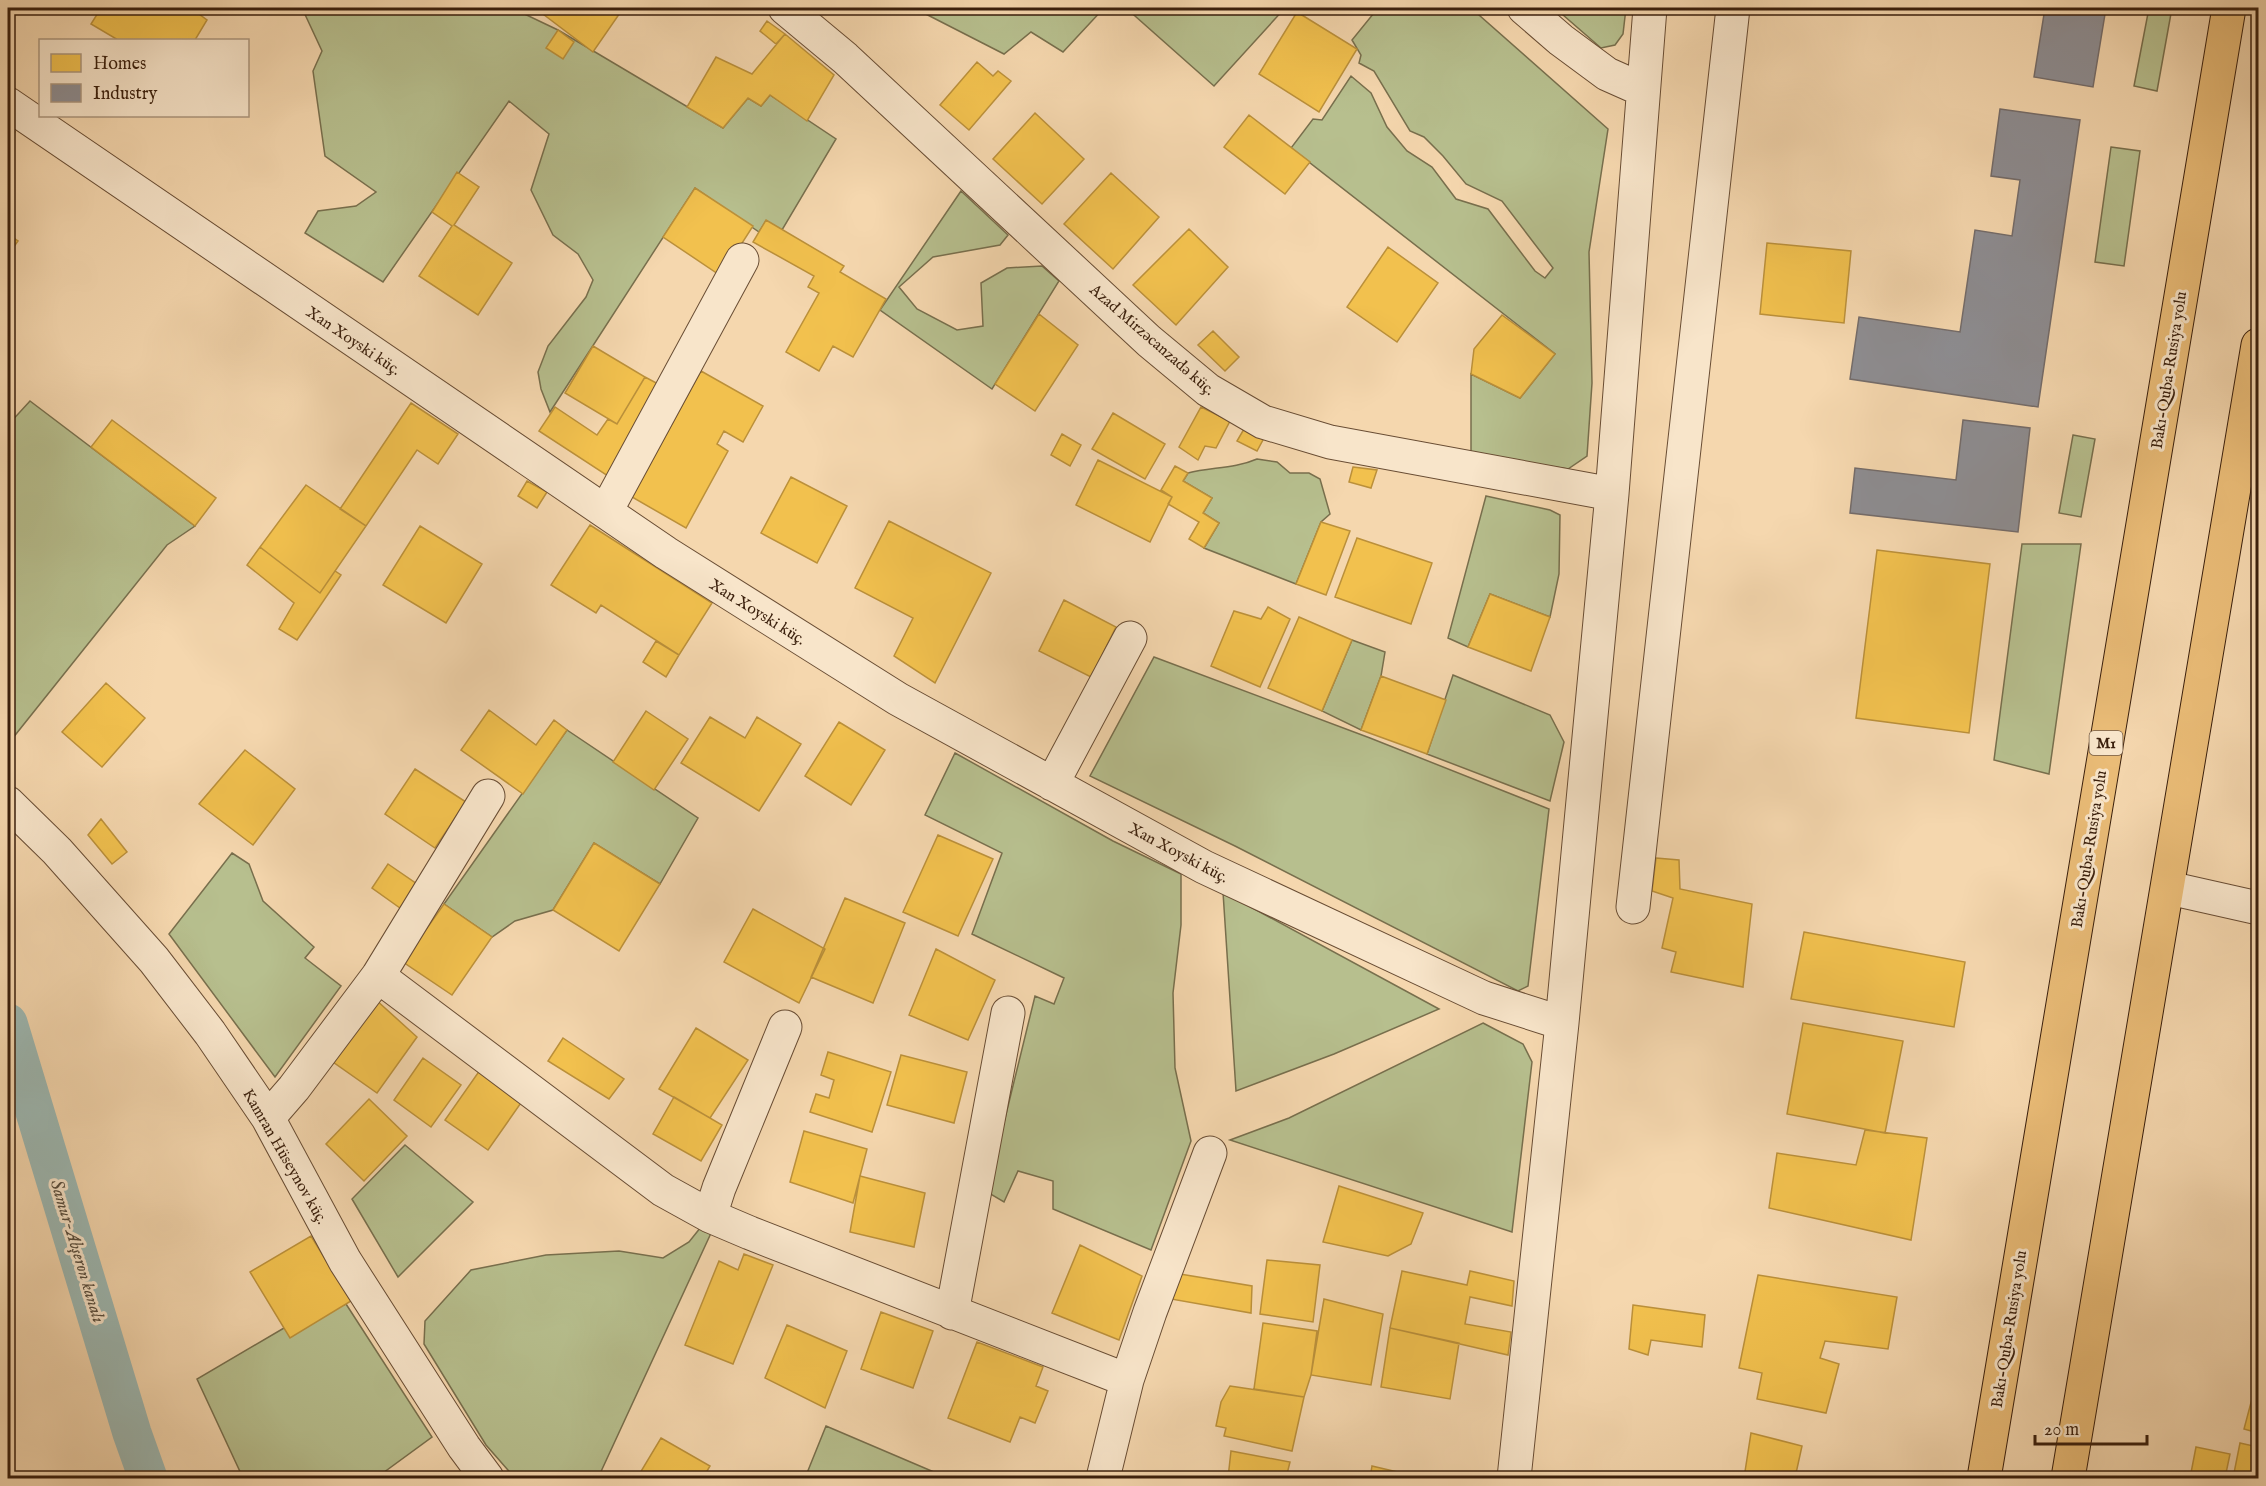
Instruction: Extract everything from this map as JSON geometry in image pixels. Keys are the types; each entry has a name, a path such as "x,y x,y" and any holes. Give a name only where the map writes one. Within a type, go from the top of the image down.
{"highway":[{"name":"Bakı-Quba-Rusiya yolu","path":"1984,1479 2229,8"},
{"path":"2068,1479 2259,345"}],"street":[{"name":"Azad Mirzəcanzadə küç.","path":"785,8 845,58 1149,340 1208,390 1263,422 1330,442 1612,494"},
{"path":"1524,8 1561,40 1607,74 1643,90"},
{"path":"1514,1479 1562,1023 1612,494 1650,8"},
{"path":"1633,907 1733,8"},
{"name":"Xan Xoyski küç.","path":"8,104 666,553 898,699 1225,877 1484,998 1562,1023"},
{"path":"606,511 742,260"},
{"path":"1052,784 1130,638"},
{"path":"268,1118 294,1088 378,976 488,795"},
{"name":"Kamran Hüseynov küç.","path":"8,803 57,851 154,960 210,1033 268,1118 345,1262 464,1448 487,1479"},
{"path":"2169,888 2259,908"},
{"path":"378,976 663,1190 710,1216 1127,1380"},
{"path":"952,1313 1008,1013"},
{"path":"710,1216 719,1188 785,1027"},
{"path":"1103,1479 1127,1380 1210,1153"}],"green space":[{"path":"302,8 512,8 558,30 723,128 748,98 761,106 770,95 836,139 782,230 766,221 759,232 695,188 550,412 541,389 538,372 548,346 586,297 593,280 578,254 553,235 531,190 549,134 509,101 383,282 305,233 318,211 356,206 376,192 325,156 313,71 322,51"},
{"path":"914,8 1104,8 1063,52 1031,32 1004,54"},
{"path":"1126,8 1285,8 1214,86"},
{"path":"1378,8 1471,8 1608,129 1589,252 1592,383 1587,456 1568,469 1471,454 1471,374 1520,398 1555,354 1291,148 1313,119 1322,120 1351,76 1371,93 1387,127 1407,151 1432,167 1456,199 1488,209 1535,271 1545,278 1553,268 1502,201 1466,184 1424,137 1410,131 1374,71 1359,63 1361,55 1352,40"},
{"path":"1555,8 1626,8 1623,34 1615,45 1601,48"},
{"path":"2149,8 2172,8 2157,91 2134,86"},
{"path":"2111,147 2140,151 2124,266 2095,262"},
{"path":"961,191 1008,235 1000,245 933,257 899,287 917,309 957,330 983,326 981,283 1007,268 1042,266 1059,281 992,389 880,310"},
{"path":"30,401 195,526 167,545 8,744 8,425"},
{"path":"2073,435 2095,439 2081,517 2059,513"},
{"path":"1257,459 1277,462 1290,473 1309,473 1320,479 1330,514 1321,522 1296,584 1204,548 1219,523 1203,513 1212,498 1183,481 1188,473 1240,465"},
{"path":"1486,496 1550,510 1560,515 1559,574 1550,617 1490,594 1468,647 1448,638"},
{"path":"2022,544 2081,544 2049,774 1994,760"},
{"path":"1352,640 1385,652 1381,676 1361,730 1322,711"},
{"path":"1154,657 1370,738 1549,809 1528,986 1518,991 1235,846 1090,776"},
{"path":"1453,675 1550,715 1564,742 1550,801 1427,754"},
{"path":"567,730 698,818 660,884 594,843 553,910 515,921 492,937 444,904"},
{"path":"955,753 1113,841 1181,874 1181,925 1173,993 1175,1068 1191,1141 1151,1250 1053,1209 1053,1181 1018,1171 1004,1202 987,1192 1035,996 1054,1004 1064,978 972,934 1002,853 925,815"},
{"path":"232,853 249,864 263,901 314,947 305,958 341,986 275,1077 169,934"},
{"path":"1223,892 1439,1009 1334,1054 1236,1091"},
{"path":"1483,1023 1523,1044 1532,1062 1512,1232 1230,1140 1289,1118"},
{"path":"405,1145 473,1202 398,1277 352,1199"},
{"path":"701,1227 712,1231 598,1478 515,1478 486,1445 424,1344 425,1321 471,1270 546,1255 619,1251 663,1258 689,1242"},
{"path":"346,1304 432,1437 376,1478 243,1478 197,1379 284,1328"},
{"path":"826,1426 948,1478 805,1478"}],"building: Homes":[{"path":"101,8 203,8 199,14 207,20 196,39 116,39 91,24"},
{"path":"535,8 618,8 622,10 593,52"},
{"path":"1297,12 1357,49 1319,112 1259,74"},
{"path":"767,21 785,34 776,44 760,31"},
{"path":"558,30 574,42 563,59 546,48"},
{"path":"785,34 834,75 807,121 770,95 761,106 748,98 723,128 687,107 716,57 752,74"},
{"path":"977,62 993,76 998,71 1011,81 969,130 940,105"},
{"path":"1035,113 1084,159 1042,204 993,159"},
{"path":"1249,115 1310,162 1285,194 1224,147"},
{"path":"8,127 15,132 8,143"},
{"path":"457,172 479,187 454,225 512,263 478,315 419,276 452,226 432,212"},
{"path":"1111,173 1159,217 1113,269 1064,224"},
{"path":"695,188 753,226 721,276 663,237"},
{"path":"766,220 844,266 840,272 886,299 853,357 833,346 819,371 786,352 819,293 808,287 814,276 753,242"},
{"path":"1189,229 1228,267 1176,325 1133,285"},
{"path":"8,234 18,241 8,255"},
{"path":"1767,243 1851,251 1844,323 1760,314"},
{"path":"1388,247 1438,283 1397,342 1347,307"},
{"path":"1039,314 1078,345 1035,411 995,384"},
{"path":"1502,315 1555,354 1520,398 1471,374 1474,349"},
{"path":"1213,331 1239,357 1225,371 1198,345"},
{"path":"593,346 645,377 617,424 565,393"},
{"path":"701,371 763,406 743,442 724,431 717,444 728,451 686,528 632,497"},
{"path":"645,377 662,386 614,480 539,431 555,407 597,435 608,419 617,424"},
{"path":"411,403 458,434 438,464 417,450 366,526 340,509"},
{"path":"1201,407 1230,421 1216,448 1205,446 1198,460 1179,447"},
{"path":"1113,413 1165,444 1145,479 1092,449"},
{"path":"112,420 216,498 195,526 91,447"},
{"path":"1244,429 1264,438 1257,451 1237,441"},
{"path":"1062,434 1081,445 1070,466 1051,455"},
{"path":"1098,460 1172,497 1150,542 1076,505"},
{"path":"1175,466 1188,473 1183,481 1212,498 1203,513 1219,523 1204,548 1189,539 1199,522 1168,504 1172,497 1161,490"},
{"path":"1353,467 1377,470 1371,488 1349,482"},
{"path":"791,477 847,506 817,563 761,533"},
{"path":"527,481 547,492 537,508 518,496"},
{"path":"306,485 366,526 320,593 260,547"},
{"path":"889,521 991,573 935,683 894,656 913,618 855,588"},
{"path":"1321,522 1350,531 1326,595 1296,584"},
{"path":"590,525 712,603 679,655 601,605 596,613 551,585"},
{"path":"420,526 482,564 446,623 383,585"},
{"path":"1357,538 1432,563 1411,624 1335,597"},
{"path":"260,547 320,593 335,571 341,575 297,640 279,629 294,603 247,565"},
{"path":"1877,550 1990,564 1969,733 1856,718"},
{"path":"1490,594 1550,617 1531,671 1468,647"},
{"path":"1064,600 1116,627 1091,677 1039,651"},
{"path":"1268,607 1290,619 1260,687 1211,666 1234,611 1261,619"},
{"path":"1299,617 1352,640 1322,711 1268,688"},
{"path":"656,641 679,655 666,677 643,662"},
{"path":"1381,676 1446,700 1427,754 1361,730"},
{"path":"106,683 145,718 102,767 62,732"},
{"path":"489,710 536,745 554,720 567,730 523,794 461,750"},
{"path":"646,711 688,739 654,790 613,762"},
{"path":"710,717 745,738 757,717 801,744 759,811 681,763"},
{"path":"839,722 885,750 851,805 805,776"},
{"path":"245,750 295,789 253,845 199,804"},
{"path":"415,769 466,802 435,848 385,814"},
{"path":"101,819 127,852 112,864 88,835"},
{"path":"938,835 993,859 958,936 903,912"},
{"path":"594,843 660,884 619,951 553,910"},
{"path":"1656,858 1679,860 1680,889 1752,904 1743,987 1671,972 1676,952 1662,948 1673,898 1652,891"},
{"path":"388,864 417,884 400,908 372,888"},
{"path":"845,898 905,923 873,1003 811,977"},
{"path":"444,904 492,937 452,995 403,962"},
{"path":"753,909 825,949 799,1003 724,962"},
{"path":"1804,932 1965,962 1954,1027 1791,999"},
{"path":"936,949 995,980 968,1040 909,1015"},
{"path":"375,999 417,1037 377,1093 333,1062"},
{"path":"1803,1023 1903,1041 1885,1133 1787,1114"},
{"path":"696,1028 748,1060 710,1118 659,1089"},
{"path":"563,1038 624,1079 609,1099 548,1061"},
{"path":"828,1052 891,1072 872,1132 810,1112 816,1094 829,1098 834,1080 821,1075"},
{"path":"901,1055 967,1072 954,1123 887,1105"},
{"path":"423,1058 461,1085 431,1127 394,1100"},
{"path":"480,1070 523,1100 488,1150 445,1120"},
{"path":"674,1097 722,1125 701,1161 653,1134"},
{"path":"369,1099 407,1136 364,1181 326,1144"},
{"path":"1865,1130 1927,1138 1911,1240 1769,1208 1777,1153 1856,1165"},
{"path":"804,1131 867,1149 853,1203 790,1182"},
{"path":"860,1176 925,1193 914,1247 850,1232"},
{"path":"1339,1186 1423,1213 1411,1244 1388,1256 1323,1242"},
{"path":"311,1236 351,1301 290,1338 250,1272"},
{"path":"1080,1245 1142,1276 1119,1340 1052,1313"},
{"path":"744,1254 773,1265 733,1364 685,1345 719,1261 738,1270"},
{"path":"1267,1260 1320,1265 1313,1322 1260,1314"},
{"path":"1402,1271 1467,1285 1470,1271 1514,1281 1512,1306 1470,1297 1465,1324 1511,1332 1508,1355 1390,1328"},
{"path":"1180,1274 1252,1286 1251,1313 1171,1299"},
{"path":"1758,1275 1897,1297 1888,1349 1825,1341 1820,1358 1839,1364 1826,1413 1757,1399 1762,1373 1739,1368"},
{"path":"1324,1299 1383,1314 1371,1385 1311,1375"},
{"path":"1633,1305 1705,1315 1702,1347 1651,1340 1648,1355 1629,1349"},
{"path":"881,1312 933,1331 913,1388 861,1369"},
{"path":"1263,1323 1317,1331 1311,1375 1304,1397 1254,1389"},
{"path":"787,1325 847,1351 825,1408 765,1378"},
{"path":"1390,1328 1459,1343 1450,1399 1381,1387"},
{"path":"977,1342 1043,1367 1036,1386 1048,1391 1035,1423 1020,1417 1010,1442 948,1418"},
{"path":"2258,1376 2258,1433 2244,1429"},
{"path":"1230,1386 1304,1397 1292,1451 1224,1436 1226,1428 1216,1426 1221,1402"},
{"path":"1751,1433 1802,1446 1795,1478 1744,1478"},
{"path":"661,1438 710,1466 703,1478 637,1478"},
{"path":"2240,1443 2258,1447 2258,1478 2233,1478"},
{"path":"2196,1447 2230,1454 2225,1478 2190,1478"},
{"path":"1231,1451 1290,1462 1286,1478 1228,1478"},
{"path":"1372,1466 1423,1478 1370,1478"}],"building: Industry":[{"path":"2045,8 2106,8 2093,87 2034,77"},
{"path":"2000,109 2080,120 2038,407 1850,379 1859,317 1960,332 1975,230 2012,236 2020,180 1991,176"},
{"path":"1963,420 2030,428 2018,532 1850,513 1855,468 1956,480"}],"waterway":[{"name":"Samur-Abşeron kanalı","path":"8,1023 132,1433 148,1478"}]}
